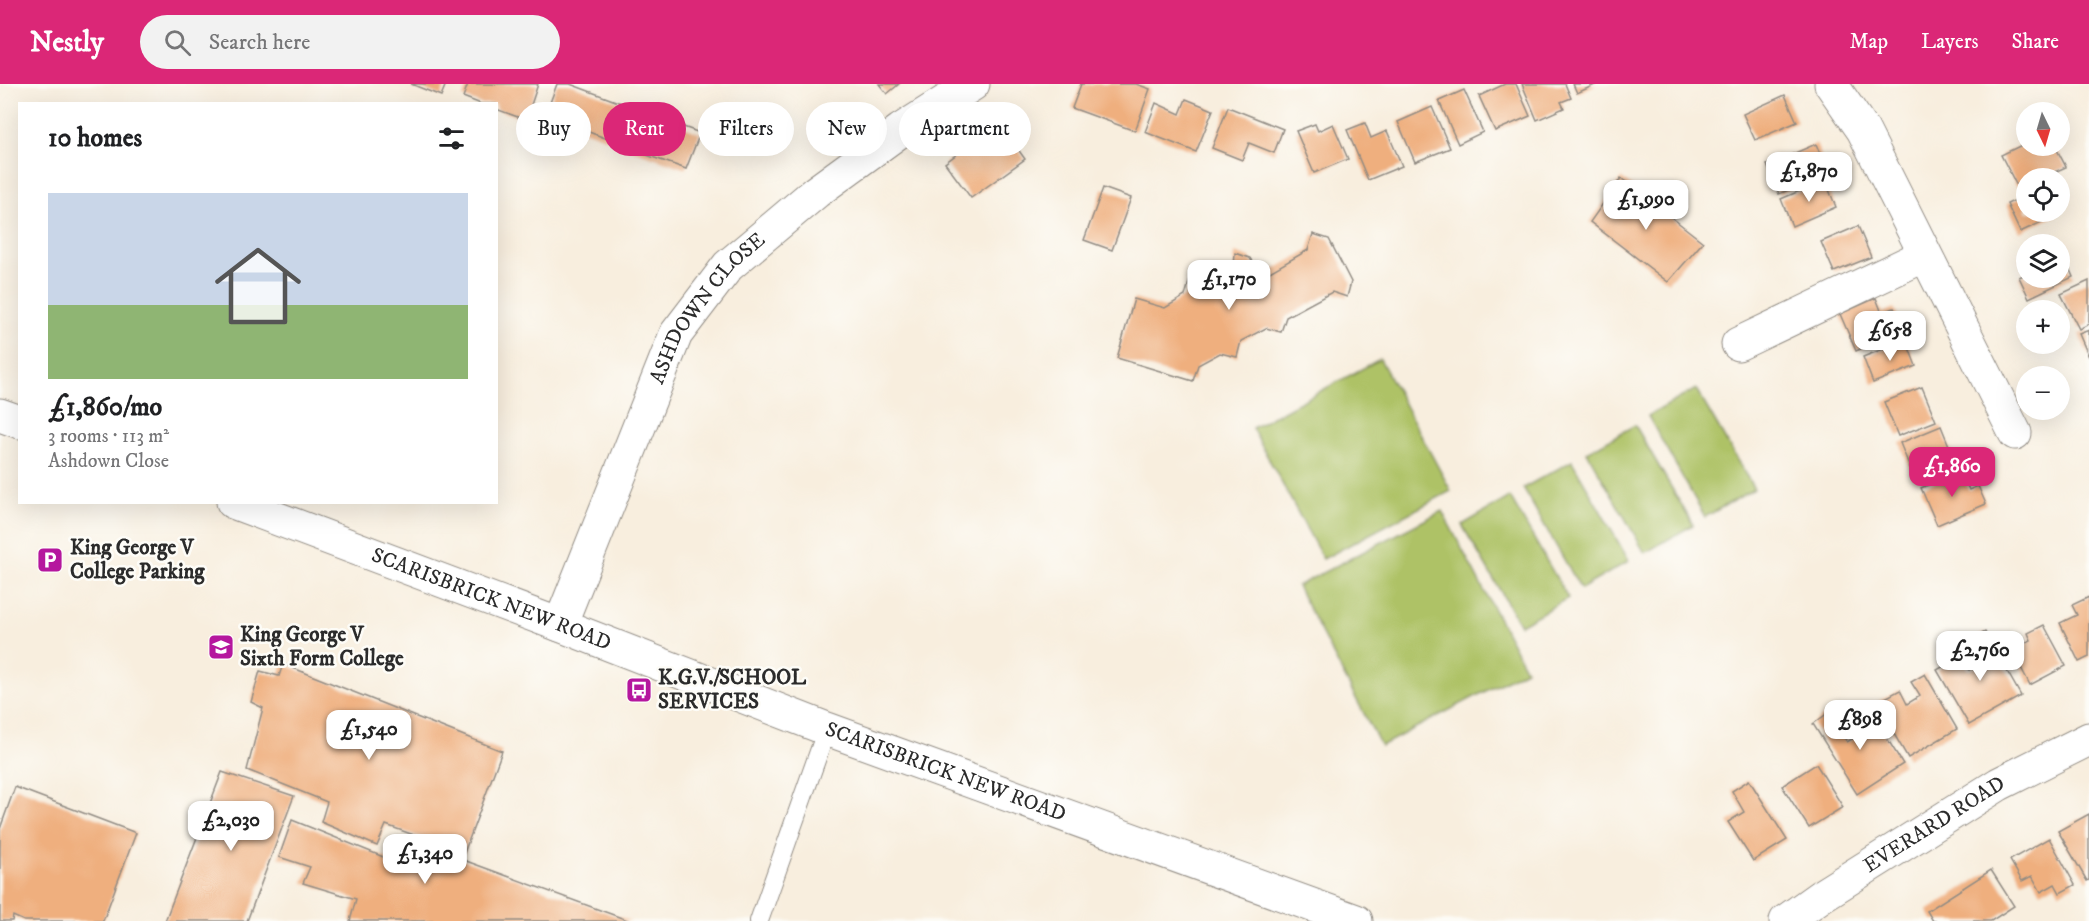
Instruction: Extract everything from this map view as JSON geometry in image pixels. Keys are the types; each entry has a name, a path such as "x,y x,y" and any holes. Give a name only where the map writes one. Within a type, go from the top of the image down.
{"main road":[{"name":"ASHDOWN CLOSE","path":"560,625 676,334 728,266 816,192 901,130 973,84"},
{"path":"1831,84 1863,130 2015,433"},
{"path":"1738,344 1925,255"},
{"path":"0,415 18,421"},
{"name":"SCARISBRICK NEW ROAD","path":"238,504 560,625 827,729 1356,921"},
{"name":"EVERARD ROAD","path":"1786,921 1821,896 1999,784 2089,739"}],"lane":[{"path":"759,921 827,729"}],"green space":[{"path":"1380,359 1451,491 1323,559 1252,428"},
{"path":"1696,389 1754,489 1705,517 1648,416"},
{"path":"1635,425 1693,525 1645,553 1587,452"},
{"path":"1572,461 1629,561 1581,589 1523,488"},
{"path":"1510,497 1568,598 1520,625 1462,525"},
{"path":"1442,511 1526,670 1381,746 1297,586"}],"building":[{"path":"411,84 446,84 441,96"},
{"path":"468,84 538,84 532,102 516,102 516,116 498,110 498,102 476,102 463,97"},
{"path":"557,84 570,84 618,102 603,102 603,137 591,133 591,102 550,102"},
{"path":"879,84 899,84 887,94"},
{"path":"1081,84 1136,84 1150,89 1135,131 1072,108"},
{"path":"1505,84 1516,84 1530,116 1495,131 1479,96"},
{"path":"1522,84 1565,84 1571,98 1561,102 1564,108 1537,120"},
{"path":"1573,84 1597,84 1577,93"},
{"path":"1464,90 1483,132 1458,144 1439,101"},
{"path":"1785,95 1797,122 1755,140 1743,114"},
{"path":"1186,99 1213,110 1196,152 1145,132 1156,103 1180,114"},
{"path":"1228,107 1283,129 1274,153 1249,143 1242,160 1212,148"},
{"path":"1432,107 1450,148 1415,162 1398,122"},
{"path":"1365,123 1371,138 1387,131 1402,166 1368,180 1347,130"},
{"path":"1315,124 1318,131 1333,124 1348,159 1314,173 1296,131"},
{"path":"686,128 698,132 698,138 686,169 649,156 686,156"},
{"path":"1816,144 1828,173 1779,194 1767,165"},
{"path":"2016,148 2016,156 2060,156 2066,167 2016,168 2016,184 2001,155"},
{"path":"954,156 1023,156 1025,159 971,198 945,163"},
{"path":"1621,178 1703,242 1668,282 1590,222"},
{"path":"1825,180 1836,207 1792,226 1781,199"},
{"path":"1103,188 1131,198 1112,250 1084,240"},
{"path":"2016,200 2016,222 2042,222 2020,232 2007,204"},
{"path":"1858,226 1871,257 1834,272 1821,242"},
{"path":"1313,234 1329,239 1351,282 1347,297 1332,292 1286,317 1281,332 1266,328 1241,341 1237,357 1220,353 1198,365 1193,381 1117,358 1134,299 1165,308 1185,296 1190,279 1206,284 1234,268 1235,253 1250,258 1261,277 1308,250"},
{"path":"2089,281 2089,324 2079,329 2070,312 2070,300 2064,300 2061,294"},
{"path":"2024,288 2050,288 2029,298"},
{"path":"1876,298 1882,313 1894,308 1903,330 1856,351 1840,314"},
{"path":"2089,330 2089,357 2079,334"},
{"path":"1906,340 1916,366 1873,383 1863,357"},
{"path":"1922,387 1936,421 1898,436 1884,402"},
{"path":"1941,426 1952,453 1911,470 1900,443"},
{"path":"1961,471 1969,490 1978,486 1986,504 1937,525 1921,488"},
{"path":"2089,597 2089,657 2079,662 2060,623 2077,615 2072,605"},
{"path":"2044,625 2066,666 2030,685 2012,650 2031,640 2028,633"},
{"path":"1985,632 2021,696 1969,725 1937,670 1961,656 1969,670 1982,663 1969,641"},
{"path":"283,664 502,751 464,853 386,825 377,846 321,822 327,802 247,770 263,708 251,702 260,671 279,676"},
{"path":"1925,674 1957,729 1908,758 1876,703 1900,690 1907,704 1920,696 1911,682"},
{"path":"1870,711 1903,764 1857,794 1813,724 1828,713 1847,742 1859,735 1851,723"},
{"path":"1816,764 1843,807 1809,828 1782,786"},
{"path":"222,772 294,796 247,921 165,921"},
{"path":"1749,780 1787,840 1753,861 1728,822 1744,812 1732,791"},
{"path":"15,787 136,833 103,921 24,921 13,916 12,921 0,921 0,829"},
{"path":"2089,814 2089,880 2087,881 2058,831"},
{"path":"292,820 408,867 417,843 630,921 350,921 356,899 303,883 310,867 279,857"},
{"path":"2049,838 2075,885 2060,893 2055,884 2041,892 2032,876 2022,881 2010,860"},
{"path":"1991,870 2014,906 1991,921 1933,921 1927,911"}],"place":[{"name":"King George V College Parking","path":"50,560"},
{"name":"King George V Sixth Form College","path":"221,647"},
{"name":"K.G.V./SCHOOL SERVICES","path":"639,690"}]}
